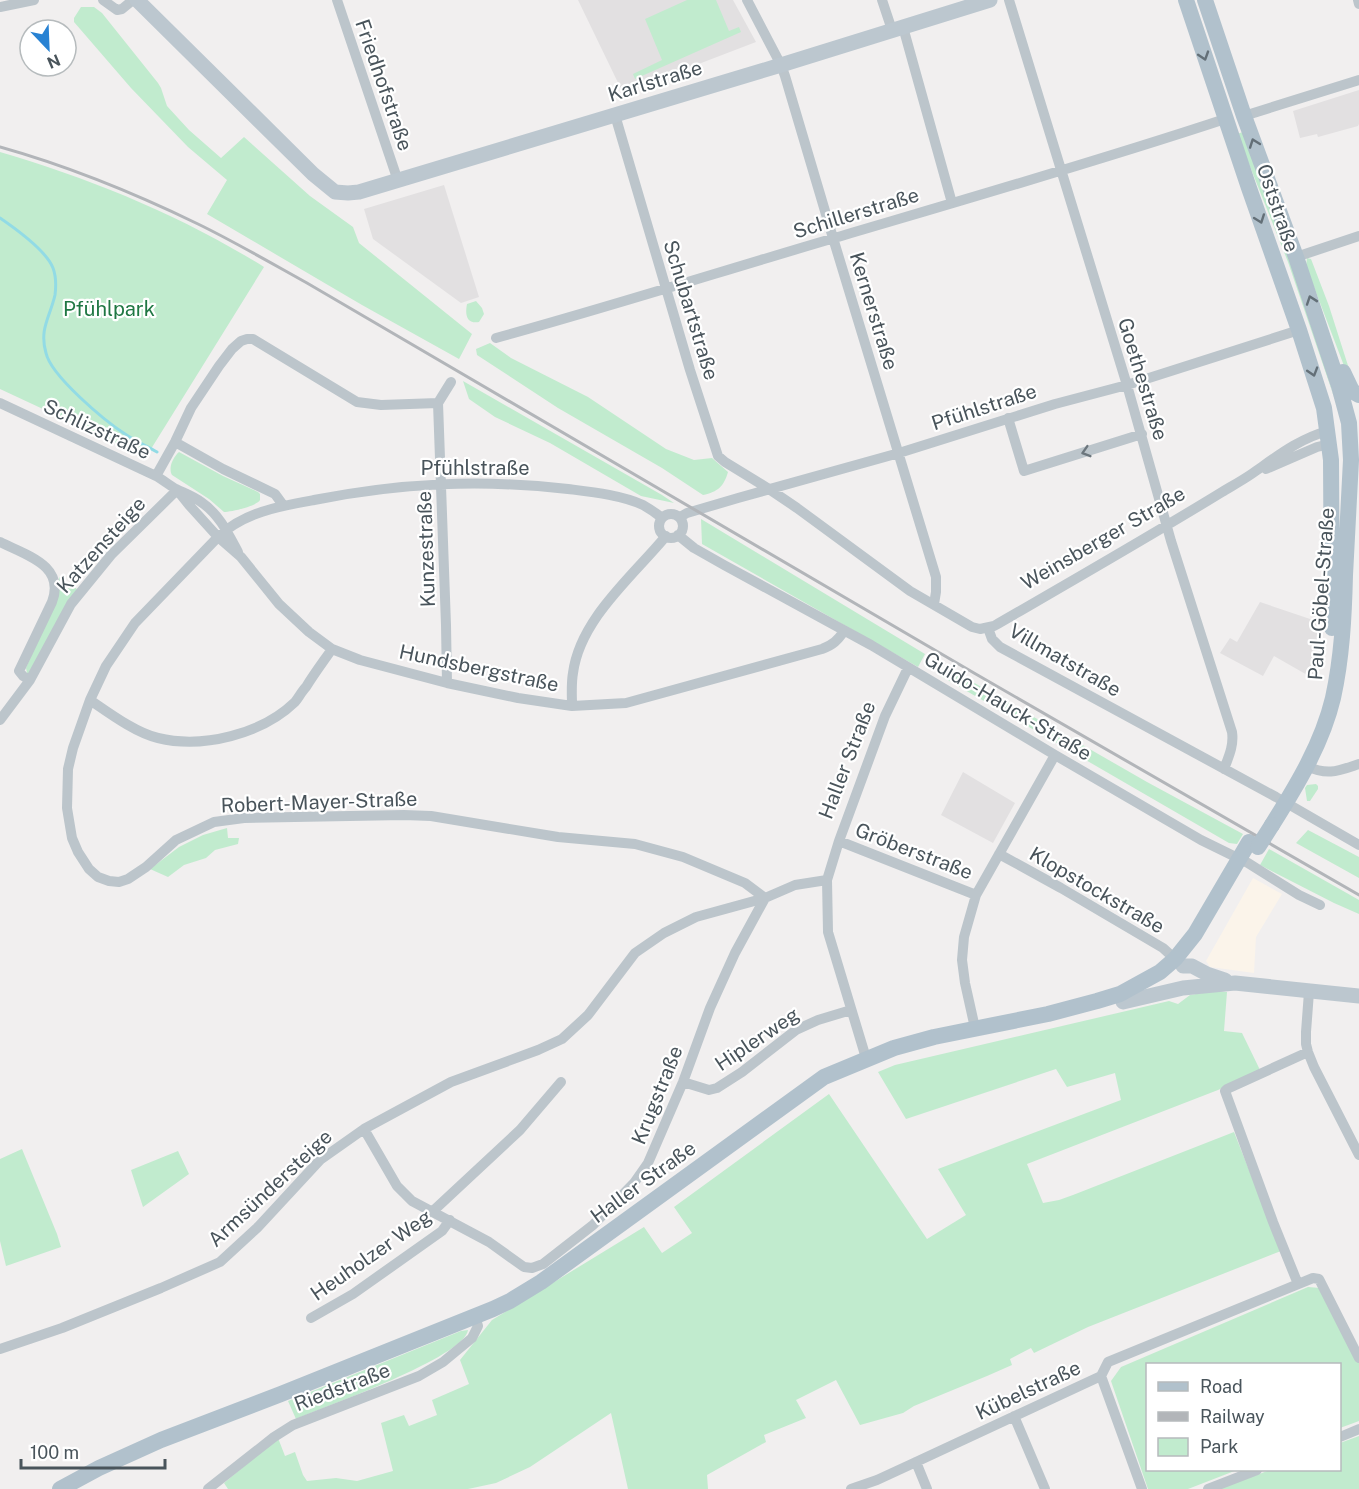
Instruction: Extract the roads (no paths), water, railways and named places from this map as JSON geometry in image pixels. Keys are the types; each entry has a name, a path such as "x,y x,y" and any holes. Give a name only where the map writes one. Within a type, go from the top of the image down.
{"main road":[{"name":"Oststraße","path":"1186,0 1299,330 1324,408 1329,437"},
{"name":"Oststraße","path":"1205,0 1342,395 1354,421"},
{"path":"1326,344 1339,360 1352,391 1359,395"},
{"name":"Weinsberger Straße","path":"1329,437 1354,421"},
{"name":"Paul-Göbel-Straße","path":"1244,860 1281,800 1306,766 1316,747 1333,699 1344,614 1351,460 1355,440 1354,421"},
{"name":"Weinsberger Straße","path":"1329,437 1355,440"},
{"name":"Paul-Göbel-Straße","path":"1281,800 1308,738 1329,669 1333,616 1329,437"},
{"path":"1344,614 1359,534"},
{"path":"866,1058 934,1037 1048,1014 1100,1007 1123,1002 1146,993 1167,981 1244,860"},
{"path":"1048,1014 1120,994 1179,963"},
{"name":"Haller Straße","path":"60,1489 99,1468 161,1440 476,1317 510,1301 541,1282 824,1077 866,1058"}],"street":[{"path":"0,7 34,0"},
{"path":"103,0 119,10 133,0"},
{"name":"Karlstraße","path":"138,0 331,189 348,194 398,181 990,0"},
{"name":"Friedhofstraße","path":"337,0 398,181"},
{"name":"Kernerstraße","path":"747,0 781,65 936,576 934,604"},
{"path":"882,0 897,28 952,203"},
{"name":"Goethestraße","path":"1009,0 1142,434 1167,526 1232,732 1232,749 1224,769"},
{"path":"1358,0 1359,4"},
{"path":"1244,116 1359,80"},
{"name":"Schubartstraße","path":"615,115 716,453 725,462 769,489"},
{"name":"Schillerstraße","path":"496,338 584,314 1225,119"},
{"path":"1296,257 1359,236"},
{"name":"Pfühlstraße","path":"680,517 769,489 899,453 1054,404 1127,385 1299,330"},
{"path":"156,476 199,395 232,349 247,339 253,339 357,402 381,405 438,403 451,382"},
{"name":"Schlizstraße","path":"0,403 156,476 177,490 186,492 218,517 222,533"},
{"name":"Kunzestraße","path":"438,403 447,683"},
{"path":"1008,418 1024,471 1142,434"},
{"name":"Weinsberger Straße","path":"988,628 1167,526 1238,482 1317,447 1329,437"},
{"path":"175,442 223,469 265,488 275,494 284,506"},
{"name":"Pfühlstraße","path":"222,533 251,516 284,506 332,496 441,484 505,484 592,492 642,505 662,518"},
{"name":"Villmatstraße","path":"769,489 910,591 972,627 988,628 992,639 1000,647 1359,844"},
{"name":"Katzensteige","path":"0,720 30,680 71,604 111,555 177,490"},
{"path":"673,514 680,517 683,524 681,532 672,537 666,536 659,524 662,518 673,514"},
{"name":"Hundsbergstraße","path":"222,533 279,604 309,632 332,649 360,660 447,683 518,698 572,706 626,703 822,649 831,646 844,631"},
{"name":"Robert-Mayer-Straße","path":"222,533 135,623 106,666 90,700 68,769 66,808 72,838 78,852 89,869 98,877 119,882 128,879 146,867 176,840 214,822 244,818 404,815 431,816 558,837 635,844 683,857 735,878 765,898"},
{"name":"Guido-Hauck-Straße","path":"678,535 694,548 724,566 871,645 1201,840 1244,860 1299,895 1320,905"},
{"path":"572,706 573,672 580,649 591,626 610,600 666,536"},
{"path":"0,542 45,565 54,581 52,602 19,671 30,680"},
{"path":"90,700 117,718 160,739 194,742 214,740 245,733 271,719 295,701 332,649"},
{"name":"Haller Straße","path":"866,1058 828,932 827,880 885,716 908,668"},
{"path":"975,1028 962,960 964,937 976,895 1055,755"},
{"path":"1306,766 1318,772 1329,772 1359,764"},
{"name":"Gröberstraße","path":"839,841 976,895"},
{"name":"Klopstockstraße","path":"999,854 1163,948 1179,963"},
{"name":"Armsündersteige","path":"0,1349 62,1328 220,1262 257,1228 320,1160 363,1129 451,1082 562,1039 588,1015 635,953 664,933 696,917 765,898 795,885 827,880"},
{"name":"Krugstraße","path":"450,1220 489,1242 524,1267 532,1268 543,1264 593,1225 634,1183 648,1162 683,1082 710,1008 735,953 765,898"},
{"path":"1179,963 1234,983"},
{"path":"1179,963 1188,979 1203,985"},
{"path":"1123,1002 1178,989 1234,983 1359,996"},
{"path":"1310,992 1306,1032 1308,1052 1359,1155"},
{"name":"Hiplerweg","path":"683,1082 709,1090 717,1088 742,1072 796,1030 818,1020 851,1010"},
{"path":"1298,1284 1225,1091 1308,1052"},
{"path":"432,1212 520,1130 561,1082"},
{"path":"363,1129 397,1186 412,1201 450,1220"},
{"name":"Heuholzer Weg","path":"311,1318 352,1294 442,1231 450,1220"},
{"name":"Kübelstraße","path":"851,1489 916,1462 1101,1376 1108,1362 1313,1278 1319,1280 1327,1292 1359,1358"},
{"name":"Riedstraße","path":"208,1489 274,1437 293,1425 419,1376 443,1362 472,1338 478,1326 476,1317"},
{"path":"1101,1376 1142,1489"},
{"path":"1014,1416 1045,1489"},
{"path":"1341,1437 1359,1429"},
{"path":"916,1462 927,1489"},
{"path":"1208,1489 1254,1471"}],"waterway":[{"path":"0,218 37,247 53,268 56,282 55,295 44,337 50,363 68,385 105,419 129,437 157,452"}],"railway":[{"path":"0,147 51,163 125,191 198,224 253,253 1359,895"}],"park label":[{"name":"Pfühlpark","path":"109,309"}]}
